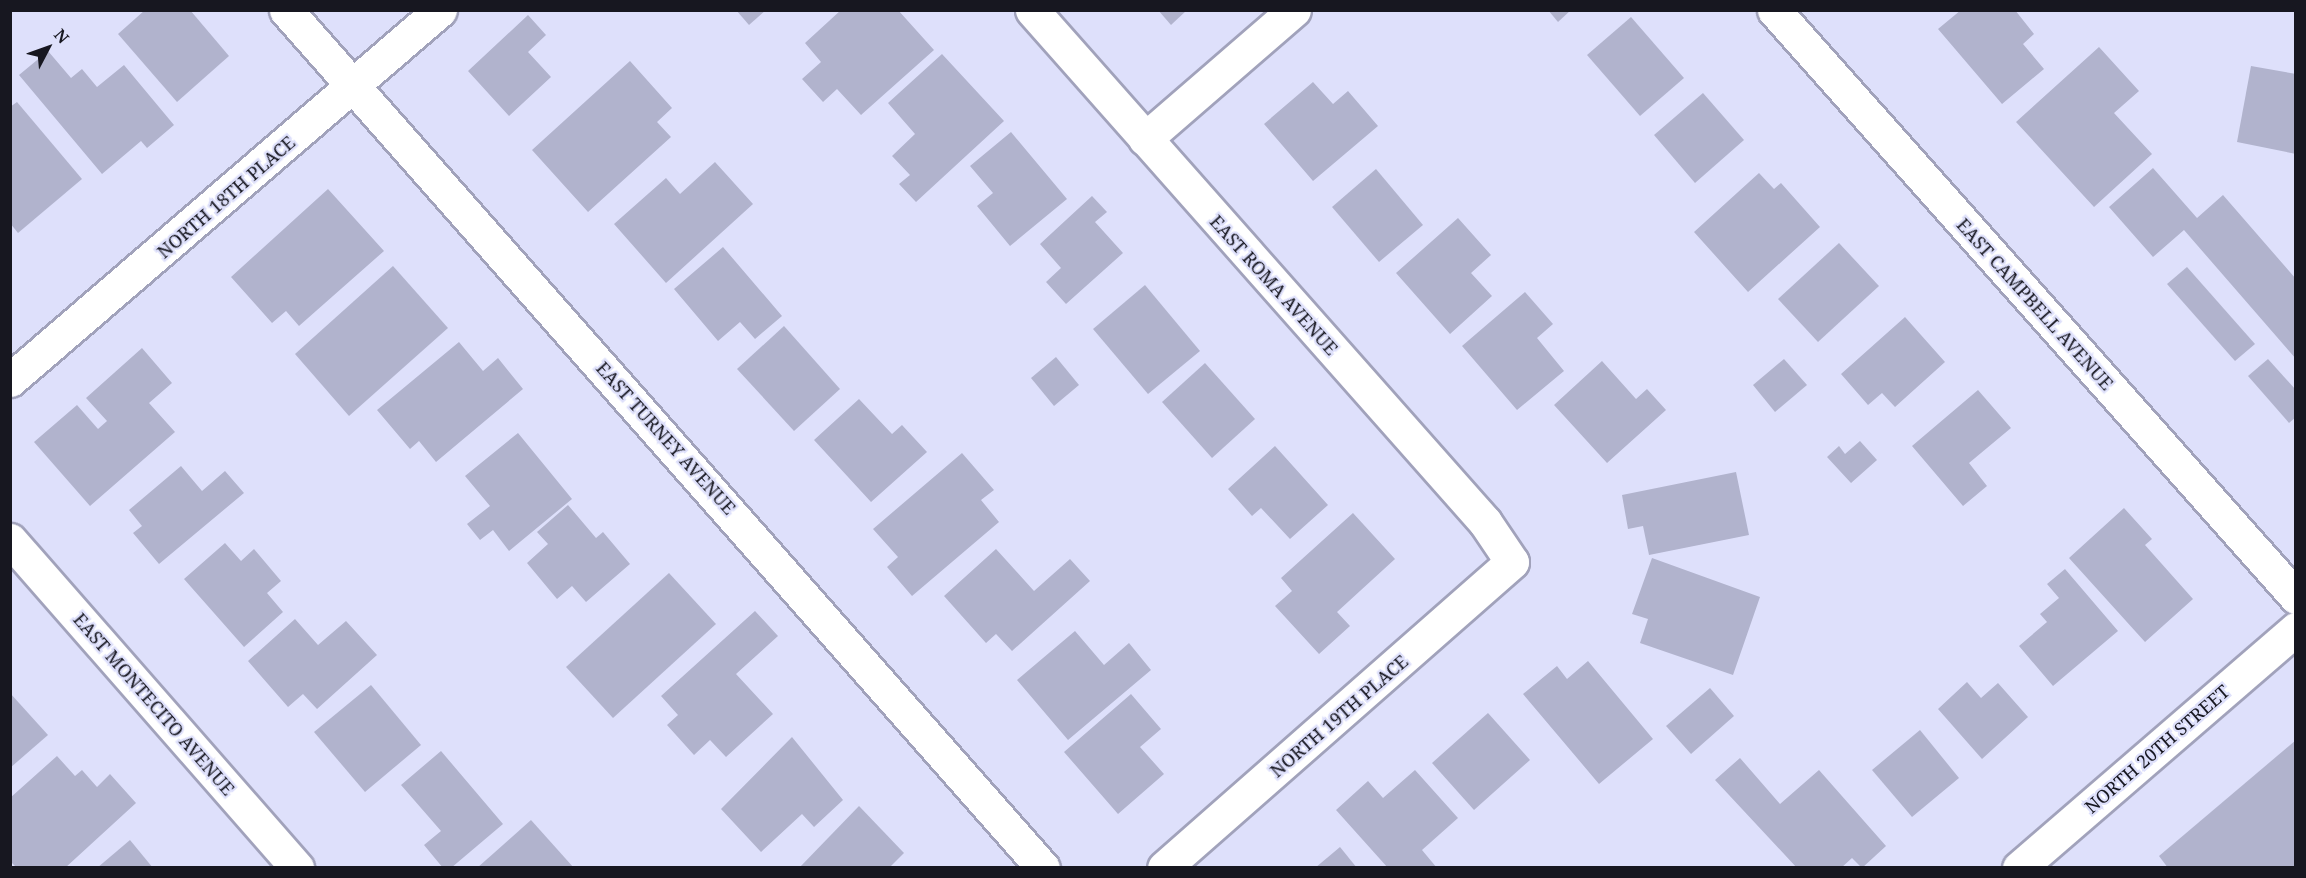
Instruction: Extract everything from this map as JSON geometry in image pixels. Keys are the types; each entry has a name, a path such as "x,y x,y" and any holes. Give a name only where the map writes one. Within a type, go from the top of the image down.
{"street":[{"name":"EAST TURNEY AVENUE","path":"286,10 1043,867"},
{"name":"NORTH 18TH PLACE","path":"10,380 440,10"},
{"name":"EAST ROMA AVENUE","path":"1032,10 1485,522 1512,562"},
{"path":"1145,139 1294,10"},
{"name":"EAST CAMPBELL AVENUE","path":"1774,10 2295,597"},
{"name":"EAST MONTECITO AVENUE","path":"10,540 297,867"},
{"name":"NORTH 19TH PLACE","path":"1164,867 1512,562"},
{"name":"NORTH 20TH STREET","path":"2019,867 2295,629"}],"building":[{"path":"145,10 190,10 229,56 177,102 118,34"},
{"path":"736,10 766,10 749,25"},
{"path":"841,10 898,10 934,50 861,115 837,89 823,102 802,79 821,62 805,43"},
{"path":"1158,10 1187,10 1171,25"},
{"path":"1548,10 1571,10 1558,22"},
{"path":"1961,10 2015,10 2034,34 2023,44 2044,69 2002,104 1938,29"},
{"path":"528,15 546,35 528,52 551,77 509,116 468,71"},
{"path":"1631,17 1684,78 1640,116 1587,55"},
{"path":"2099,47 2139,91 2114,113 2152,154 2094,207 2016,122"},
{"path":"48,51 71,78 82,69 97,87 124,65 174,125 147,148 141,141 102,174 19,75"},
{"path":"942,54 1004,121 916,202 899,184 910,175 892,156 915,134 888,103"},
{"path":"630,61 672,108 657,122 671,137 588,212 532,150"},
{"path":"2251,66 2296,74 2296,154 2237,142"},
{"path":"1313,82 1333,104 1348,91 1378,126 1313,181 1264,124"},
{"path":"1703,93 1744,140 1695,183 1654,135"},
{"path":"17,102 82,179 18,233 10,223 10,107"},
{"path":"1011,132 1067,199 1010,246 977,206 993,193 970,166"},
{"path":"715,162 753,204 666,283 614,224 666,178 680,194"},
{"path":"2153,168 2197,218 2223,195 2296,279 2296,359 2184,230 2153,257 2109,207"},
{"path":"1376,169 1423,225 1379,262 1332,207"},
{"path":"1759,173 1774,189 1781,183 1820,227 1748,292 1694,232"},
{"path":"328,189 384,251 299,326 286,311 272,323 231,277"},
{"path":"1092,196 1107,212 1095,222 1123,253 1066,304 1046,282 1061,268 1040,244"},
{"path":"1458,218 1491,255 1471,273 1492,296 1450,334 1396,273"},
{"path":"1839,243 1879,286 1818,342 1778,299"},
{"path":"723,247 782,316 755,339 740,322 718,341 674,289"},
{"path":"393,266 448,328 349,416 295,354"},
{"path":"2187,267 2255,344 2235,361 2167,284"},
{"path":"1145,285 1200,351 1148,394 1093,329"},
{"path":"1525,292 1553,324 1537,338 1564,371 1517,410 1462,346"},
{"path":"1905,317 1945,362 1895,407 1882,393 1868,405 1841,374"},
{"path":"784,326 840,389 794,431 737,369"},
{"path":"459,342 483,371 498,358 523,389 436,462 419,441 410,449 377,410"},
{"path":"142,348 172,383 149,403 175,432 90,506 34,442 77,405 98,429 107,421 86,398"},
{"path":"1056,357 1079,385 1054,406 1031,378"},
{"path":"1784,359 1807,385 1775,412 1753,385"},
{"path":"2268,359 2296,390 2296,417 2289,423 2248,376"},
{"path":"1602,361 1636,399 1647,389 1666,410 1607,463 1554,405"},
{"path":"1205,363 1255,419 1212,458 1162,402"},
{"path":"1978,390 2011,428 1969,463 1987,486 1963,506 1912,446"},
{"path":"859,399 892,434 902,425 927,452 871,502 814,440"},
{"path":"518,433 572,499 509,551 493,530 480,540 467,524 490,506 465,476"},
{"path":"1860,441 1877,460 1851,483 1827,457 1839,446 1845,454"},
{"path":"1275,446 1328,505 1290,539 1261,508 1252,516 1228,489"},
{"path":"962,453 994,490 981,500 999,522 912,596 887,567 898,557 873,529"},
{"path":"181,466 202,491 225,471 244,493 159,564 133,533 142,526 129,510"},
{"path":"1736,472 1749,535 1649,555 1643,526 1628,529 1622,495"},
{"path":"568,505 596,538 603,532 630,564 586,602 572,586 557,599 527,563 548,544 537,532"},
{"path":"2124,508 2152,539 2145,545 2193,599 2145,642 2069,558"},
{"path":"1353,513 1395,559 1337,612 1350,626 1319,654 1275,606 1292,591 1281,578"},
{"path":"225,543 241,561 254,549 281,581 267,593 283,612 244,647 184,579"},
{"path":"996,549 1034,591 1070,559 1090,581 1012,651 996,634 986,643 944,596"},
{"path":"1652,558 1760,597 1733,675 1640,643 1648,619 1632,614"},
{"path":"2065,569 2118,631 2053,686 2019,646 2047,622 2040,614 2059,598 2047,584"},
{"path":"669,573 716,624 613,718 566,667"},
{"path":"755,611 778,636 736,674 773,714 726,757 710,740 694,755 667,725 678,715 661,696"},
{"path":"295,619 318,645 346,621 377,655 317,709 303,694 288,707 248,661"},
{"path":"1075,631 1104,665 1129,643 1151,670 1068,740 1017,680"},
{"path":"1588,661 1653,739 1599,784 1523,694 1557,666 1567,679"},
{"path":"1967,682 1981,698 1998,683 2028,717 1982,759 1938,709"},
{"path":"371,685 421,745 365,792 314,732"},
{"path":"1710,688 1734,716 1691,754 1666,726"},
{"path":"10,693 48,735 10,768"},
{"path":"1131,694 1161,729 1140,747 1164,774 1118,814 1064,752"},
{"path":"1488,713 1530,760 1474,810 1432,763"},
{"path":"1920,730 1959,778 1912,817 1872,770"},
{"path":"792,737 843,800 814,827 802,814 761,852 721,809"},
{"path":"2296,740 2296,868 2168,868 2159,856"},
{"path":"441,751 503,824 451,868 443,868 424,845 441,831 401,785"},
{"path":"57,756 75,776 82,770 97,787 110,774 136,803 65,868 17,868 10,861 10,798"},
{"path":"1740,758 1780,804 1819,770 1886,846 1862,868 1852,858 1841,868 1797,868 1715,780"},
{"path":"1415,770 1458,818 1422,850 1437,868 1388,868 1336,810 1368,781 1383,798"},
{"path":"859,806 904,853 889,868 799,868"},
{"path":"531,820 574,868 477,868"},
{"path":"130,840 153,868 97,868"},
{"path":"1340,847 1357,868 1315,868"}]}
